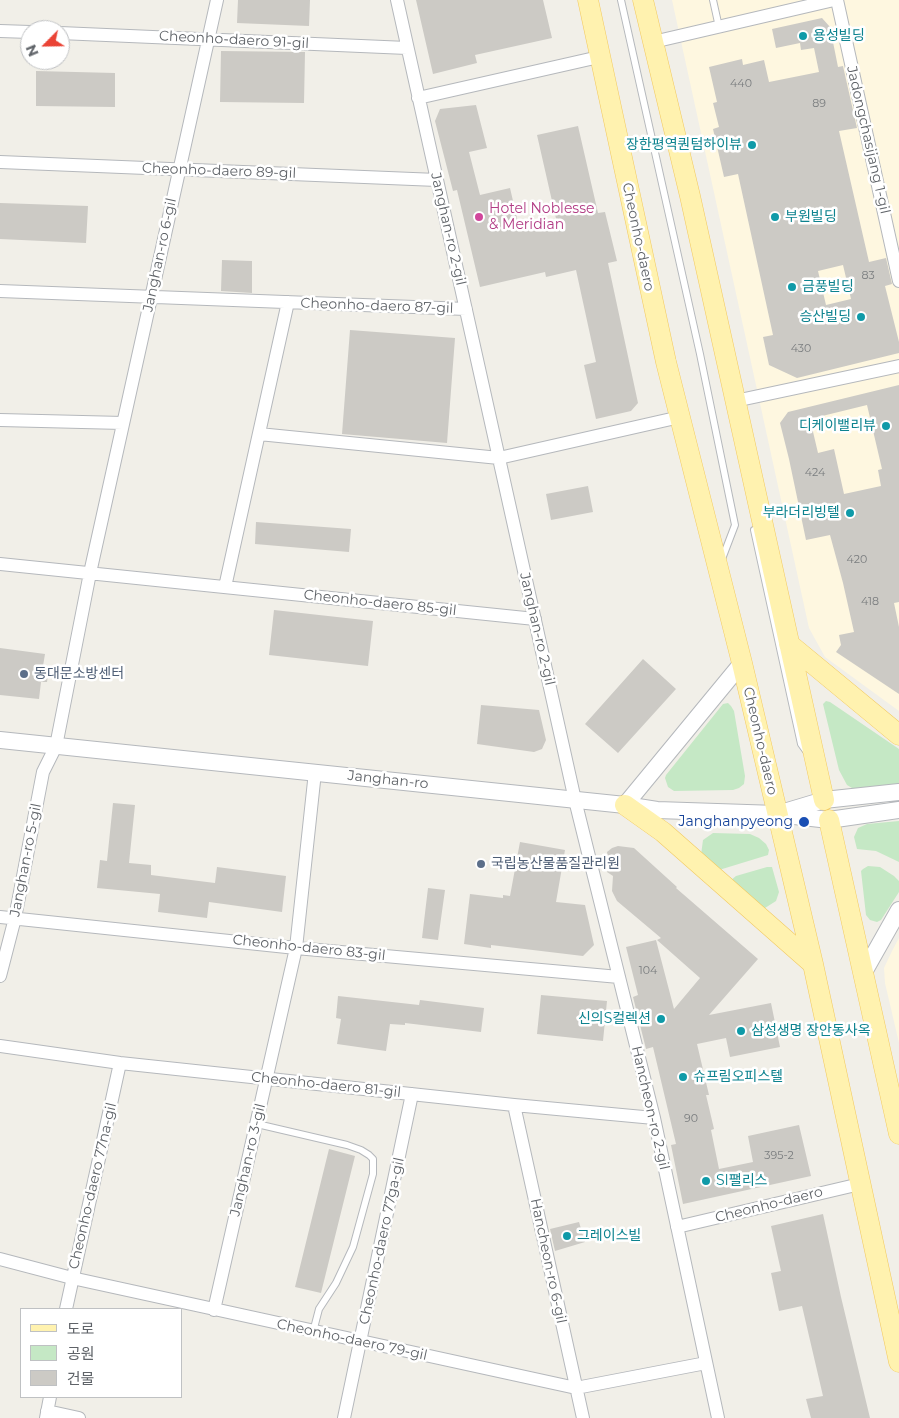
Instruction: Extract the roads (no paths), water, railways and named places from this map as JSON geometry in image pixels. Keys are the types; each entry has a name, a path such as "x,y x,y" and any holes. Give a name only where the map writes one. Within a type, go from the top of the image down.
{"main road":[{"name":"Cheonho-daero","path":"588,0 666,362 742,663 813,964 899,1362"},
{"path":"642,0 690,196 824,800"},
{"path":"789,644 899,735"},
{"path":"624,805 663,832 813,964"},
{"path":"829,820 899,1134"}],"street":[{"name":"Janghan-ro 6-gil","path":"56,746 90,573 217,0"},
{"name":"Janghan-ro 2-gil","path":"397,0 575,800"},
{"path":"653,42 835,0"},
{"name":"Jadongchasijang 1-gil","path":"835,0 899,281"},
{"path":"0,31 20,32"},
{"name":"Cheonho-daero 91-gil","path":"70,33 408,48"},
{"path":"418,98 599,57"},
{"name":"Cheonho-daero 89-gil","path":"0,162 437,180"},
{"name":"Cheonho-daero 87-gil","path":"0,291 466,309"},
{"name":"Cheonho-daero 87-gil","path":"259,434 288,302"},
{"path":"735,401 899,366"},
{"path":"225,587 259,434 499,458 680,417"},
{"path":"0,420 123,423"},
{"name":"Cheonho-daero 85-gil","path":"0,564 535,619"},
{"path":"624,805 742,663"},
{"name":"Janghan-ro","path":"0,740 315,772 657,810 777,814 829,820 899,810"},
{"name":"Janghan-ro 5-gil","path":"0,976 15,918 43,772 56,746"},
{"name":"Janghan-ro 3-gil","path":"214,1310 296,948 315,772"},
{"name":"Janghan-ro","path":"777,814 824,800 899,792"},
{"name":"Hancheon-ro 2-gil","path":"575,800 654,1118 718,1418"},
{"path":"864,972 899,910"},
{"name":"Cheonho-daero 83-gil","path":"0,916 296,948 618,977"},
{"name":"Cheonho-daero 81-gil","path":"0,1046 120,1063 654,1118"},
{"name":"Cheonho-daero 77na-gil","path":"66,1308 120,1063"},
{"name":"Cheonho-daero 77ga-gil","path":"344,1418 412,1094"},
{"name":"Hancheon-ro 6-gil","path":"514,1105 583,1418"},
{"name":"Cheonho-daero","path":"677,1228 860,1184"},
{"name":"Cheonho-daero 79-gil","path":"0,1259 72,1278 214,1310 576,1388 706,1363"},
{"path":"50,1398 46,1415 79,1418"}],"lane":[{"path":"621,0 700,354 735,525 718,569"},
{"path":"713,0 719,27"},
{"path":"686,216 690,196"},
{"path":"752,522 801,744 817,766"},
{"path":"256,1124 346,1145 361,1150 373,1159 373,1174 353,1247 336,1283 319,1309 313,1332"}],"place":[{"name":"용성빌딩","path":"803,36"},
{"name":"장한평역퀀텀하이뷰","path":"752,145"},
{"name":"Hotel Noblesse & Meridian","path":"479,217"},
{"name":"부원빌딩","path":"775,217"},
{"name":"금풍빌딩","path":"792,287"},
{"name":"승산빌딩","path":"861,317"},
{"name":"디케이밸리뷰","path":"886,426"},
{"name":"부라더리빙텔","path":"850,513"},
{"name":"동대문소방센터","path":"24,674"},
{"name":"Janghanpyeong","path":"804,822"},
{"name":"국립농산물품질관리원","path":"481,864"},
{"name":"신의S컬렉션","path":"661,1019"},
{"name":"삼성생명 장안동사옥","path":"741,1031"},
{"name":"슈프림오피스텔","path":"683,1077"},
{"name":"SI팰리스","path":"706,1181"},
{"name":"그레이스빌","path":"567,1236"}]}
